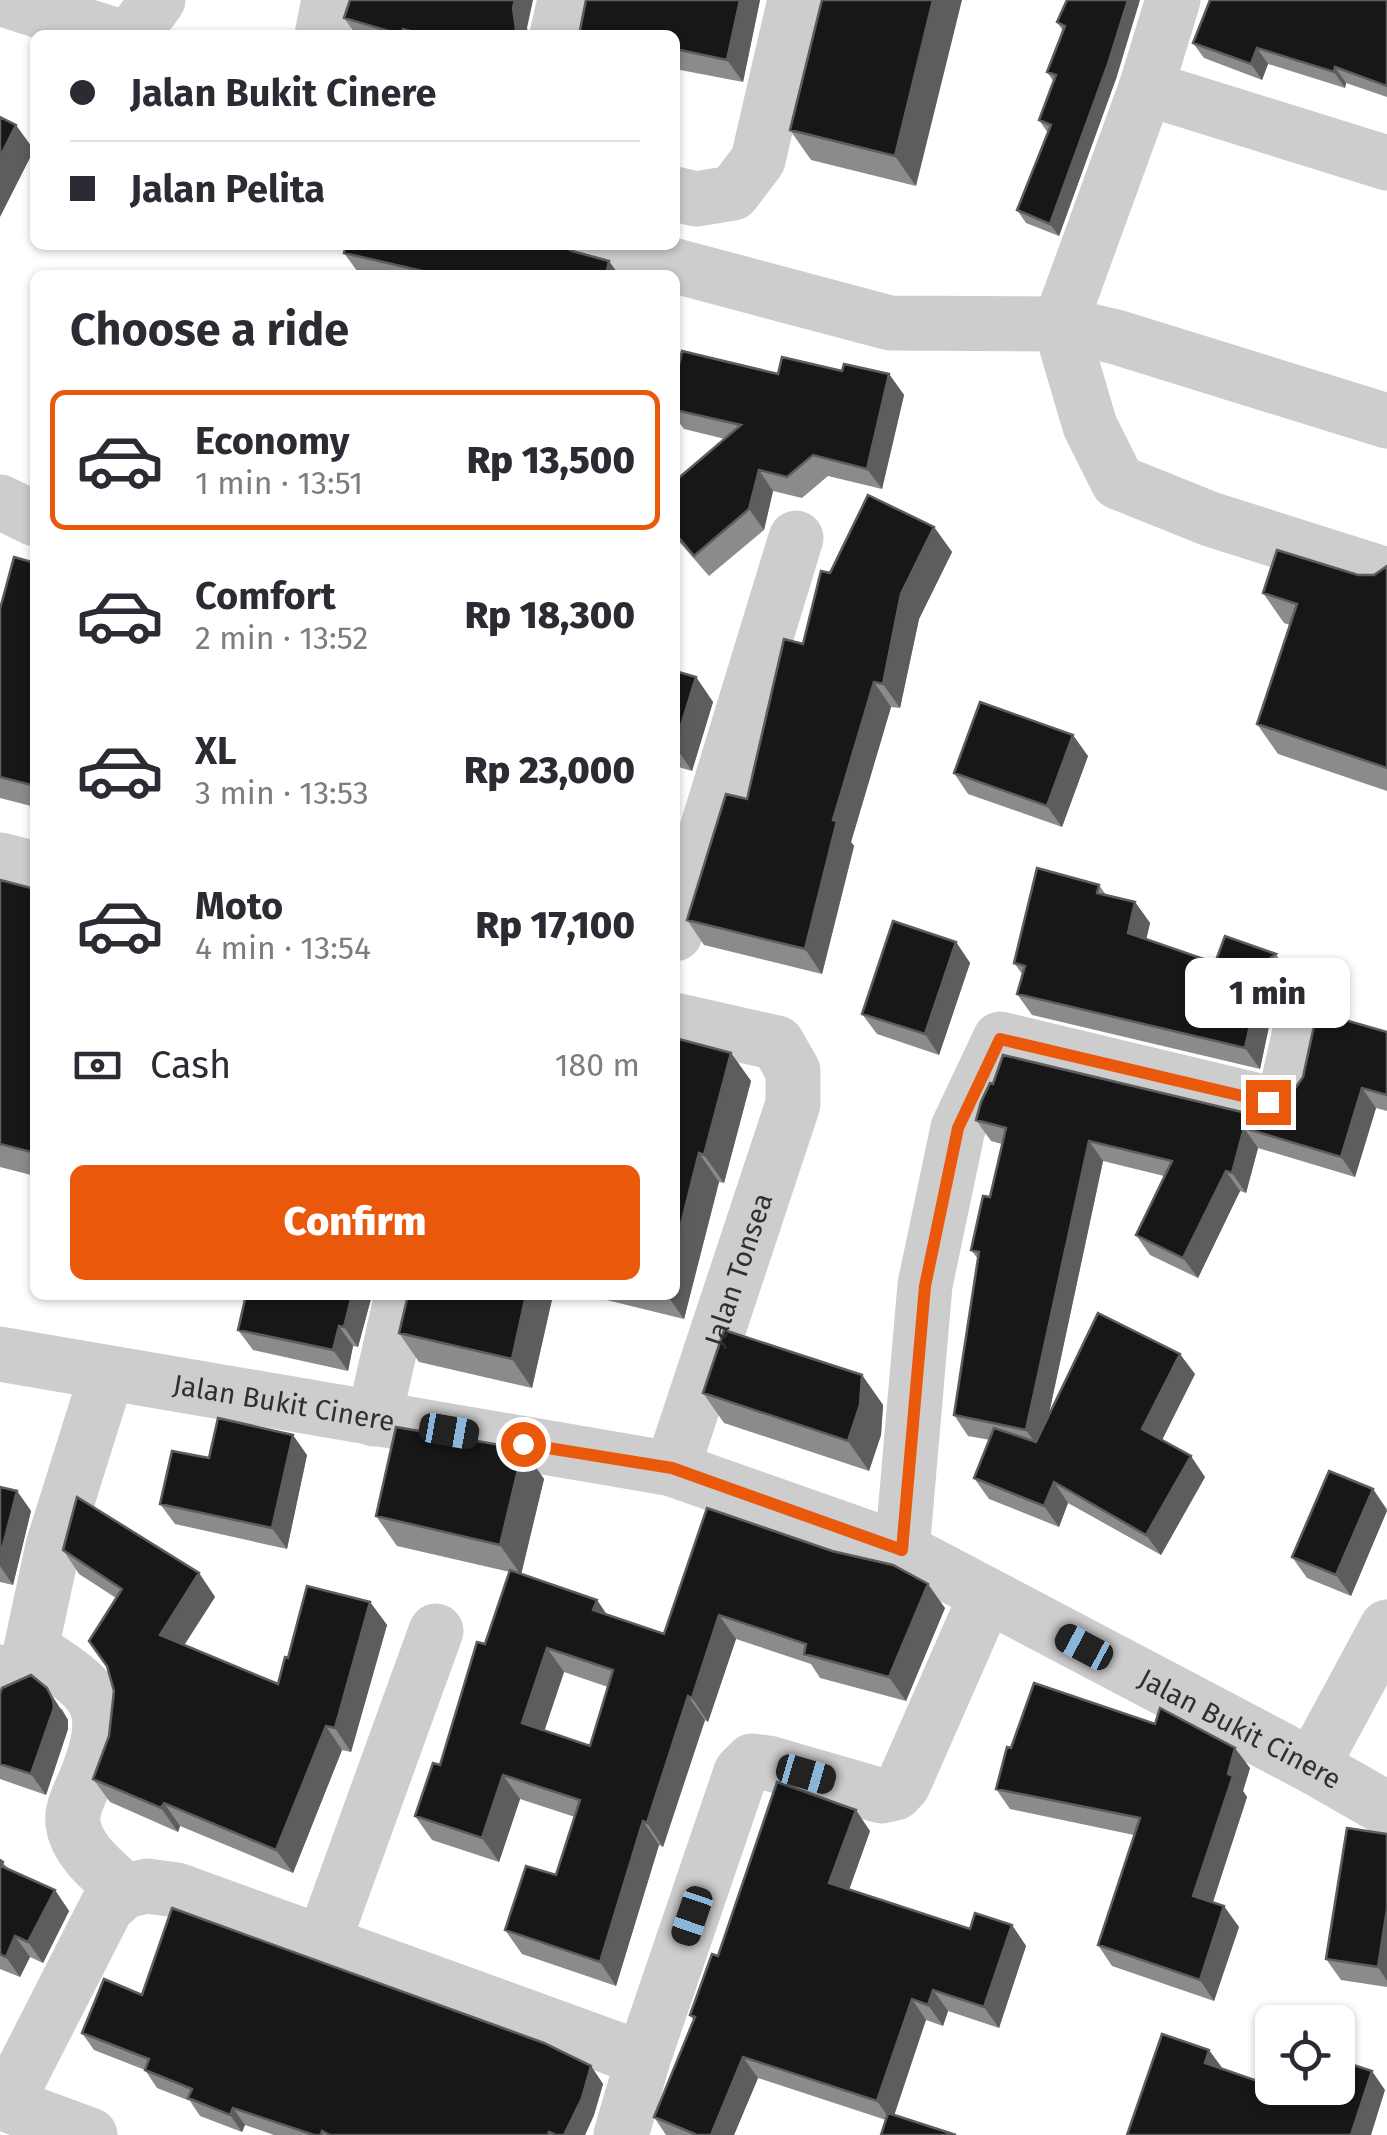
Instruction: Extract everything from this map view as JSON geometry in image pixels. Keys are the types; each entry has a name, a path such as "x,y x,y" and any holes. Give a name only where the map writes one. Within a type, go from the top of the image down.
{"street":[{"path":"6,0 99,30"},
{"path":"136,30 158,0"},
{"path":"323,30 329,0"},
{"path":"558,30 564,0"},
{"path":"680,195 696,200 733,194 758,160 795,0"},
{"path":"1173,0 1146,88 1060,324 1090,426 1118,482 1210,519 1387,575"},
{"path":"1146,88 1387,163"},
{"path":"615,250 890,323 1060,324 1116,337 1387,421"},
{"path":"0,502 30,517"},
{"path":"680,918 796,538"},
{"path":"0,860 30,868"},
{"path":"902,1550 925,1286 958,1128 1000,1039 1268,1102 1287,1089 1307,1000"},
{"name":"Jalan Tonsea","path":"672,1468 793,1104 793,1071 777,1043 680,1021"},
{"path":"374,1419 401,1300"},
{"name":"Jalan Bukit Cinere","path":"0,1354 672,1468 902,1550 1387,1809"},
{"path":"107,1374 16,1660 80,1680 99,1707 99,1747 74,1808 73,1824 83,1850 124,1892"},
{"path":"621,2135 741,1772 752,1762 768,1763 882,1796 895,1794 904,1786 986,1596"},
{"path":"1312,1766 1387,1626"},
{"path":"324,1940 436,1631"},
{"path":"90,2135 3,2103 107,1906 124,1892 147,1886 177,1890 324,1940 643,2059"}],"building":[{"path":"350,0 515,0 516,29 385,30 344,18"},
{"path":"586,0 740,0 727,60 680,50 680,30 580,30"},
{"path":"822,0 933,0 895,156 790,130"},
{"path":"1067,0 1128,0 1050,224 1017,210 1051,125 1039,120 1056,75 1047,72 1065,26 1057,22"},
{"path":"1210,0 1387,0 1387,86 1335,67 1334,72 1257,48 1251,64 1193,43"},
{"path":"0,117 16,125 0,157"},
{"path":"570,250 609,261 607,270 418,270 344,253"},
{"path":"682,351 778,374 782,357 842,371 844,364 889,374 867,469 813,455 787,477 759,470 749,509 694,556 680,539 680,477 741,425 680,411"},
{"path":"868,495 934,527 901,594 883,684 874,682 833,820 837,821 805,949 687,920 726,794 747,799 784,639 803,644 821,571 830,573"},
{"path":"1277,550 1358,575 1374,575 1387,566 1387,768 1257,724 1297,604 1263,593"},
{"path":"14,557 30,562 30,785 0,777 0,609"},
{"path":"680,672 696,677 680,729"},
{"path":"980,702 1073,735 1047,806 954,773"},
{"path":"1037,868 1099,885 1097,893 1135,902 1128,933 1215,963 1225,936 1276,954 1262,972 1245,1048 1017,994 1025,966 1014,963"},
{"path":"0,880 30,888 30,1152 0,1144"},
{"path":"893,921 956,942 925,1034 862,1014"},
{"path":"1317,1012 1387,1032 1387,1095 1362,1088 1341,1157 1244,1128 1232,1173 1226,1171 1183,1258 1136,1235 1172,1161 1089,1141 1026,1430 954,1415 979,1252 971,1250 983,1196 990,1197 1006,1128 976,1120 1003,1055 1259,1113 1291,1094 1303,1077"},
{"path":"680,1039 731,1053 704,1155 699,1153 680,1228"},
{"path":"245,1300 351,1300 333,1350 238,1330"},
{"path":"407,1300 525,1300 512,1359 399,1333"},
{"path":"1098,1313 1180,1354 1142,1429 1191,1456 1146,1535 1054,1482 1044,1506 974,1478 994,1428 1036,1442"},
{"path":"724,1330 862,1375 860,1405 848,1441 703,1393"},
{"path":"218,1418 293,1435 272,1528 160,1504 172,1451 209,1458"},
{"path":"396,1427 523,1449 500,1545 376,1516"},
{"path":"1329,1471 1373,1489 1336,1575 1292,1557"},
{"path":"0,1487 17,1491 0,1557"},
{"path":"77,1497 199,1573 160,1635 278,1684 307,1586 370,1602 335,1728 326,1726 276,1850 164,1803 161,1808 93,1779 109,1736 114,1691 107,1666 89,1641 122,1589 63,1550"},
{"path":"707,1508 832,1551 893,1565 928,1584 889,1677 804,1654 806,1644 719,1615 647,1823 643,1821 600,1962 505,1930 526,1866 556,1875 580,1800 503,1775 482,1838 415,1816 433,1763 440,1765 477,1642 485,1644 510,1570 597,1600 593,1610 664,1634","holes":["547,1648 613,1670 590,1746 522,1723"]},
{"path":"31,1675 47,1688 54,1708 31,1774 0,1764 0,1694 2,1688"},
{"path":"1034,1683 1155,1724 1160,1708 1235,1748 1228,1774 1233,1776 1193,1896 1224,1906 1200,1980 1098,1945 1140,1818 996,1789 1007,1747 1011,1748"},
{"path":"777,1782 856,1810 829,1883 970,1929 975,1913 1012,1925 984,2007 933,1990 928,2005 912,1999 877,2101 743,2057 711,2135 697,2135 654,2117 695,2017 690,2015 712,1954 718,1956"},
{"path":"1347,1828 1387,1834 1387,1909 1378,1967 1326,1959"},
{"path":"0,1860 1,1866 55,1890 28,1942 15,1936 6,1957 0,1954"},
{"path":"172,1908 544,2043 591,2066 582,2098 564,2135 330,2135 322,2131 321,2135 314,2135 233,2108 230,2115 188,2098 192,2089 145,2070 149,2059 82,2033 104,1979 142,1995"},
{"path":"1162,2034 1209,2050 1205,2063 1255,2080 1255,2105 1355,2105 1355,2066 1372,2071 1351,2135 1127,2135"},
{"path":"888,2113 956,2135 881,2135"}],"route":[{"path":"523,1444 672,1468 902,1550 925,1286 958,1128 1000,1039 1268,1102"}]}
